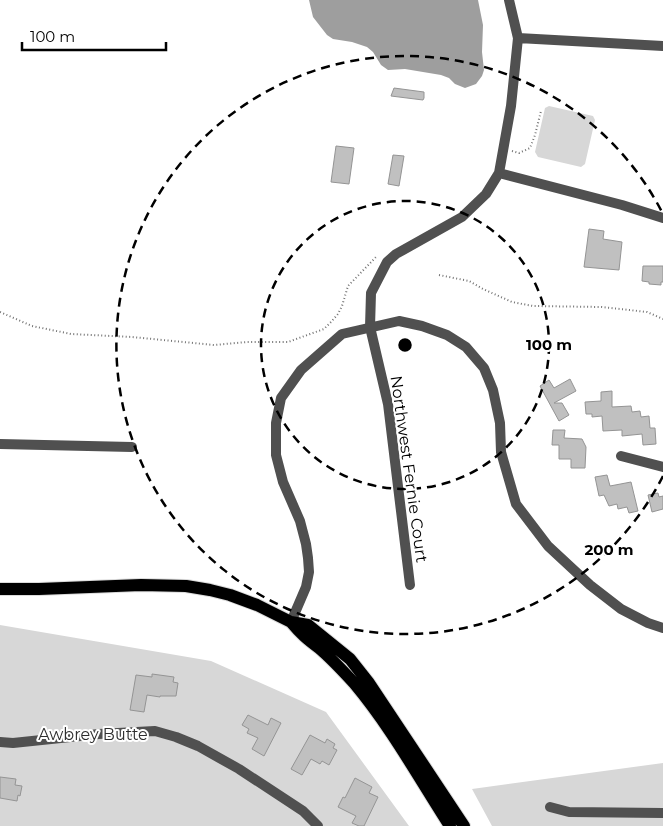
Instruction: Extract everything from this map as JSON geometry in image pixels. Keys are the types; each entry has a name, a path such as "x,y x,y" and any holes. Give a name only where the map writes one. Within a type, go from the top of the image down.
{"main road":[{"path":"0,589 141,585 186,586 230,595 257,605 292,622 308,625 350,659 369,683 464,826"},
{"path":"292,622 300,634 333,661 356,685 384,724 450,826"}],"street":[{"path":"509,0 518,38 511,106 499,173 622,205 663,218"},
{"path":"518,38 663,46"},
{"name":"Northwest Fernie Court","path":"410,585 388,404 370,327 371,293 387,262 396,254 462,217 486,194 499,173"},
{"path":"292,622 306,587 309,572 306,544 300,521 283,482 276,456 276,424 282,398 300,370 342,334 399,321 422,326 447,336 466,347 484,368 493,390 500,423 501,452 516,504 548,546 590,586 621,609 648,623 663,628"},
{"path":"0,444 132,447"},
{"path":"621,456 663,467"},
{"path":"0,742 155,731 198,746 239,769 304,811 318,826"},
{"path":"550,807 569,812 663,813"}],"path":[{"path":"509,150 519,153 530,148 541,111"},
{"path":"0,312 32,326 71,334 132,337 214,345 247,342 288,342 324,329 338,314 348,286 376,257"},
{"path":"439,276 470,281 492,294 517,303 533,306 602,307 647,312 663,319"}],"green space":[{"path":"549,106 593,116 595,120 585,164 581,167 538,157 535,152 545,108"},
{"name":"Awbrey Butte","path":"0,625 211,661 326,712 409,826 0,826"},
{"path":"663,763 663,826 492,826 472,789"}],"shaded area":[{"path":"309,0 478,0 483,25 482,52 484,70 482,76 476,84 465,88 441,75 405,69 388,70 381,65 373,52 367,47 333,39 327,35 313,17"}],"building":[{"path":"394,88 424,92 424,98 423,100 391,96"},
{"path":"336,146 354,148 349,184 331,182"},
{"path":"393,155 404,156 399,186 388,184"},
{"path":"589,229 604,231 603,239 622,242 619,270 584,267"},
{"path":"643,266 663,266 663,282 661,282 661,285 642,281"},
{"path":"570,379 576,391 554,403 562,403 569,415 559,421 540,386 549,380 554,388"},
{"path":"612,391 612,407 631,406 632,412 640,411 641,417 649,416 650,428 655,428 656,444 643,445 642,434 622,436 622,430 603,431 602,416 592,417 592,414 586,414 585,402 601,401 601,392"},
{"path":"553,430 565,430 564,438 582,439 586,447 585,468 571,468 571,459 559,459 559,445 552,445"},
{"path":"607,475 610,486 631,482 638,511 629,513 627,507 618,509 617,504 609,506 604,495 599,496 595,477"},
{"path":"658,493 659,497 663,496 663,509 652,512 648,495"},
{"path":"152,674 174,677 173,682 178,683 176,696 160,697 147,695 144,712 130,710 136,675 152,677"},
{"path":"248,715 268,725 271,718 281,723 264,756 252,749 258,738 247,733 249,729 242,725"},
{"path":"310,735 325,743 327,739 335,744 333,748 337,750 329,765 322,761 320,764 311,759 302,775 291,769"},
{"path":"0,777 16,779 15,785 22,786 17,801 0,798"},
{"path":"355,778 372,787 369,793 378,797 364,826 352,823 356,816 338,807"}]}
